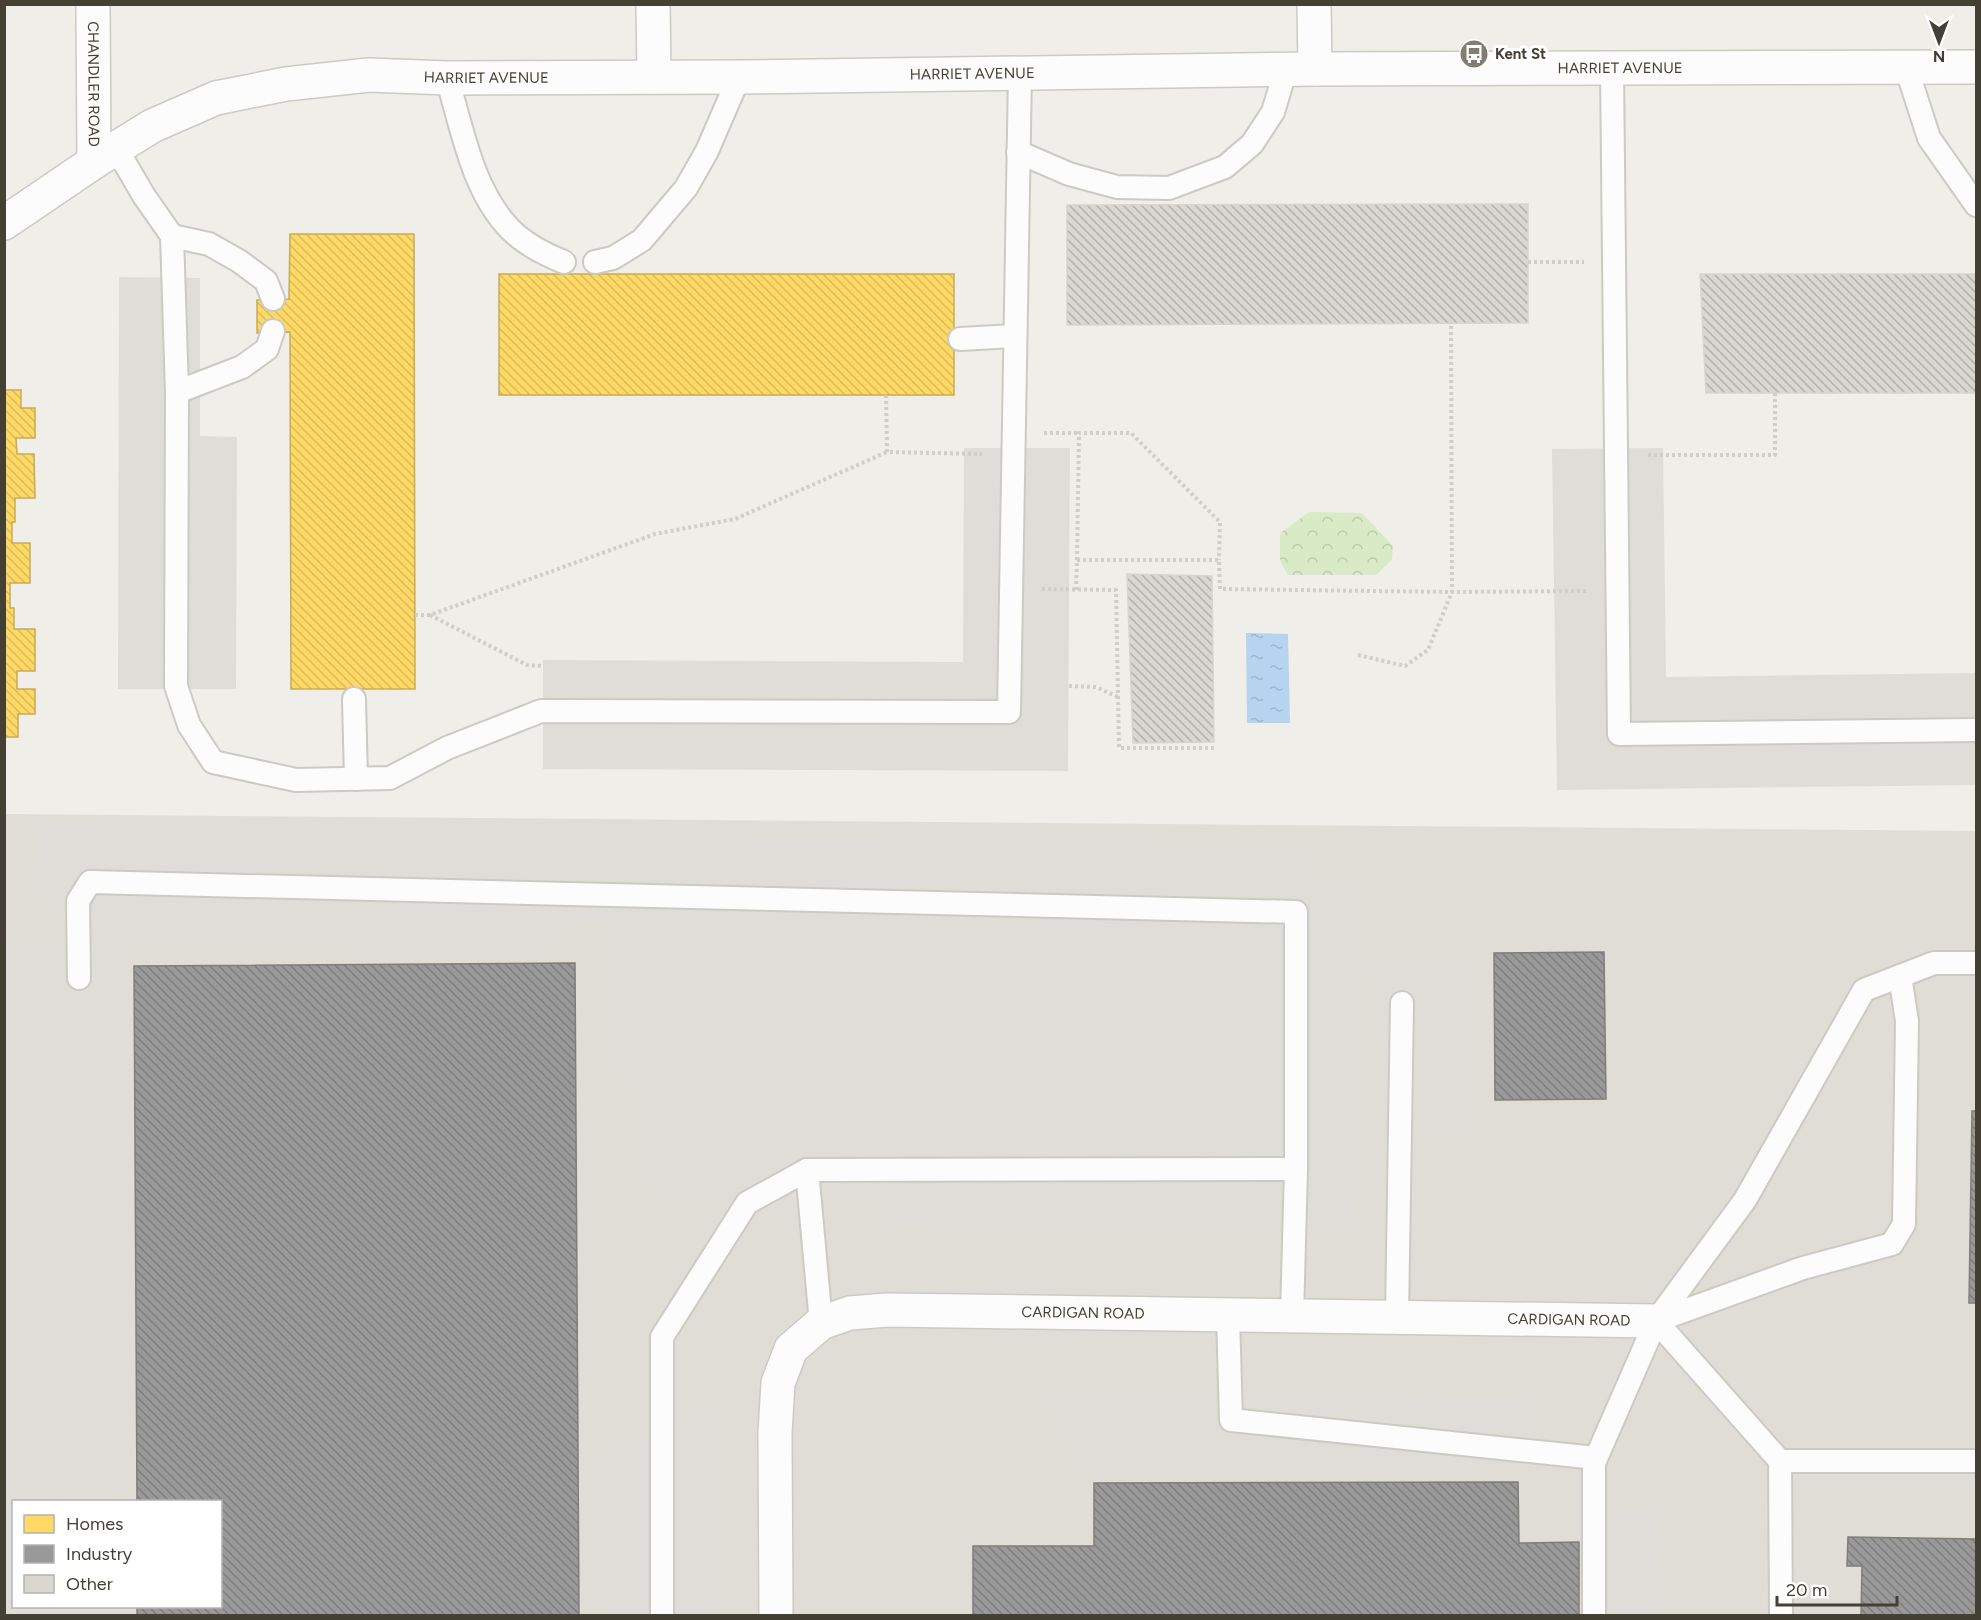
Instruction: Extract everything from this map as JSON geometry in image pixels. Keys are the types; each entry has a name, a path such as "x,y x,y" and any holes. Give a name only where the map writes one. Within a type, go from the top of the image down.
{"street":[{"name":"CHANDLER ROAD","path":"93,4 105,155"},
{"path":"653,4 654,77"},
{"path":"1300,69 1314,4"},
{"name":"HARRIET AVENUE","path":"4,223 105,155 153,126 216,98 286,84 369,75 447,78 739,77 1300,69 1977,67"},
{"name":"CARDIGAN ROAD","path":"776,1616 775,1434 778,1383 791,1349 821,1323 850,1313 887,1310 1656,1321"}],"lane":[{"path":"1906,67 1929,138 1977,205"},
{"path":"1612,68 1619,734 1977,730"},
{"path":"1018,152 1069,174 1117,187 1169,188 1225,167 1252,144 1300,69"},
{"path":"105,155 144,196 172,236 177,392 176,686 189,725 213,762 296,780 390,778 447,748 541,711 1009,712 1020,74"},
{"path":"595,262 613,258 642,240 686,188 707,151 739,77"},
{"path":"447,78 475,172 490,202 509,228 539,252 564,262"},
{"path":"172,236 209,244 239,261 266,280 273,299"},
{"path":"177,392 242,367 267,349 273,331"},
{"path":"960,339 1014,336"},
{"path":"354,699 356,779"},
{"path":"79,978 78,901 90,882 1296,912 1296,1169 1292,1316"},
{"path":"1594,1616 1594,1463 1656,1321 1745,1200 1864,990 1934,963 1977,963"},
{"path":"1656,1321 1803,1269 1892,1244 1904,1224 1907,1021 1900,976"},
{"path":"1397,1317 1402,1003"},
{"path":"662,1616 663,1337 747,1203 807,1170 1296,1169"},
{"path":"807,1170 821,1323"},
{"path":"1228,1315 1231,1420 1596,1458"},
{"path":"1656,1321 1780,1461 1781,1616"},
{"path":"1780,1461 1977,1461"}],"path":[{"path":"1528,262 1614,261"},
{"path":"1358,655 1406,666 1428,650 1452,592 1451,323"},
{"path":"1616,455 1775,455 1775,393"},
{"path":"886,395 887,452"},
{"path":"1076,590 1079,433 1131,434 1220,522 1220,589 1452,592 1618,591"},
{"path":"415,615 429,615 655,534 735,519 887,452 1012,454"},
{"path":"1077,560 1219,560"},
{"path":"1011,589 1116,590 1119,748 1216,748"},
{"path":"429,615 527,665 543,666"},
{"path":"1069,686 1096,687 1118,697"}],"shaded area":[{"path":"119,277 200,278 200,436 237,437 236,689 118,689"},
{"path":"964,448 1070,448 1068,771 543,769 543,660 963,662"},
{"path":"1663,448 1666,677 1976,673 1976,785 1557,790 1552,449"},
{"path":"5,814 1976,831 1976,1615 5,1616"},
{"path":"40,824 1311,850 1313,880 1347,881 1351,1230 892,1225 891,1189 650,1187 649,1094 613,1061 609,920 550,917 550,947 123,943 123,1500 12,1500 12,1608 123,1608 123,1615 5,1616 5,943 122,943 41,894"},
{"path":"1466,959 1467,1122 1377,1122 1375,960"},
{"path":"1055,1397 1528,1399 1517,1467 1075,1470 1074,1435 1056,1429"},
{"path":"716,1411 717,1615 603,1616 606,1454"},
{"path":"1578,1510 1657,1512 1658,1615 1580,1615"}],"green space":[{"path":"1309,512 1362,513 1393,546 1392,560 1376,575 1288,575 1280,561 1280,533"}],"water":[{"path":"1246,633 1288,634 1290,723 1247,723"}],"building: Homes":[{"path":"290,234 414,234 415,689 291,689 290,332 257,333 257,300 289,299"},
{"path":"499,274 954,274 954,395 499,395"},
{"path":"4,390 21,390 21,408 35,408 35,438 16,438 17,454 34,454 35,498 15,498 15,522 12,522 12,543 30,543 30,583 10,583 10,608 14,608 14,629 35,629 35,671 17,671 17,689 35,689 35,714 18,714 18,737 4,737"}],"building: Industry":[{"path":"1604,952 1606,1099 1495,1100 1494,953"},
{"path":"575,963 579,1616 137,1616 137,1608 222,1608 222,1500 137,1500 134,966"},
{"path":"1972,1111 1976,1111 1976,1303 1969,1303"},
{"path":"1518,1482 1519,1543 1579,1542 1579,1616 973,1616 973,1546 1094,1546 1094,1483"},
{"path":"1848,1537 1976,1539 1976,1616 1861,1616 1862,1566 1847,1566"}],"building: Other":[{"path":"1528,204 1528,323 1067,325 1067,205"},
{"path":"1700,274 1976,274 1976,393 1706,393"},
{"path":"1127,574 1212,576 1214,742 1133,743"}],"place":[{"name":"Kent St","path":"1474,54"}]}
